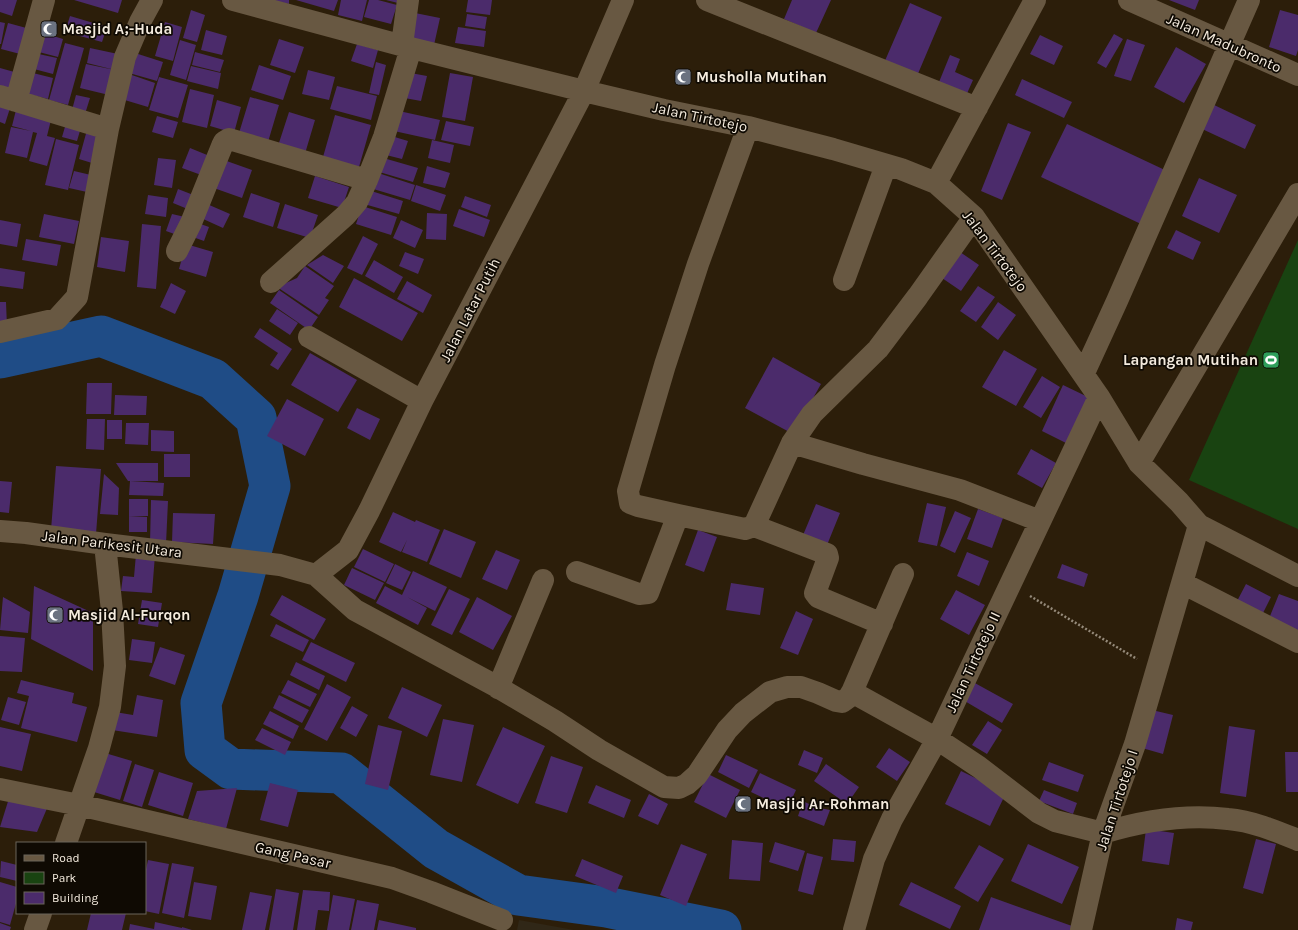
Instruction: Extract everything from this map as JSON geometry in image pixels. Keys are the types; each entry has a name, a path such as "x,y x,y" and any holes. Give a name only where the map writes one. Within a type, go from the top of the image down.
{"street":[{"path":"44,0 8,99 108,129"},
{"path":"0,332 57,319 77,297 108,129 125,58 140,22 152,0"},
{"name":"Jalan Tirtotejo","path":"234,0 406,46 584,91 664,110 748,127 833,149 886,165 936,183 974,217 1084,373 1139,463 1179,502 1199,525 1298,576"},
{"path":"271,282 346,215 357,202 384,137 406,46 408,0"},
{"name":"Jalan Latar Putih","path":"316,575 348,550 369,511 422,401 584,91 623,0"},
{"path":"707,0 978,108"},
{"path":"936,183 978,108 1035,0"},
{"name":"Jalan Madubronto","path":"1129,0 1298,76"},
{"path":"1084,373 1249,0"},
{"path":"748,127 698,264 665,365 628,491 630,503 744,529 754,526 827,554 828,558 815,593 818,597 882,624"},
{"path":"177,252 191,223 222,146 224,142 229,140 367,180"},
{"path":"844,280 886,165"},
{"path":"1139,463 1298,194"},
{"path":"754,526 792,443 812,414 878,349 974,217"},
{"path":"309,336 422,401"},
{"name":"Jalan Tirtotejo II","path":"854,930 874,859 892,819 937,738 1100,397"},
{"path":"792,443 960,490 1040,521"},
{"path":"577,572 639,594 648,593 678,515"},
{"name":"Jalan Tirtotejo I","path":"1081,930 1103,833 1136,744 1199,525"},
{"name":"Jalan Parikesit Utara","path":"0,531 280,565 316,575"},
{"path":"66,842 99,748 110,707 115,666 112,611 105,544"},
{"path":"316,575 355,610 498,688 555,721 599,750 664,787 679,788 687,784 697,775 727,730 743,714 770,692 787,687 801,687 836,701 842,702 850,697 903,574"},
{"path":"498,688 543,580"},
{"path":"1182,583 1298,642"},
{"path":"852,692 937,738 979,767 1039,813 1055,821 1103,833 1128,826 1188,817 1228,819 1276,832 1298,840"},
{"name":"Gang Pasar","path":"0,789 79,805 392,878 502,920"},
{"path":"35,930 41,914"}],"path":[{"path":"1010,584 1157,671"}],"shaded area":[{"path":"519,920 574,930 517,930"}],"green space":[{"name":"Lapangan Mutihan","path":"1298,240 1298,529 1189,480"}],"building":[{"path":"0,0 17,0 12,16 0,12"},
{"path":"74,0 122,0 118,13"},
{"path":"271,0 289,0 289,4"},
{"path":"296,0 338,0 334,11"},
{"path":"341,0 367,0 362,21 338,15"},
{"path":"369,0 378,0 397,5 391,24 364,17"},
{"path":"386,0 398,0 398,3"},
{"path":"468,0 492,0 490,15 466,12"},
{"path":"792,0 831,0 816,33 784,19"},
{"path":"1169,0 1199,0 1195,10"},
{"path":"910,3 942,17 917,76 884,63"},
{"path":"191,10 205,15 197,42 183,38"},
{"path":"1280,10 1298,15 1298,50 1296,56 1269,47"},
{"path":"415,13 440,18 434,45 409,39"},
{"path":"467,14 487,17 485,29 465,26"},
{"path":"70,16 107,27 102,42 65,32"},
{"path":"0,22 5,23 1,44 0,44"},
{"path":"165,22 182,27 173,61 155,56"},
{"path":"8,23 30,29 24,55 1,49"},
{"path":"458,27 486,31 484,47 455,43"},
{"path":"206,30 227,36 222,55 201,50"},
{"path":"40,32 63,39 58,57 35,51"},
{"path":"1114,34 1123,39 1106,68 1097,63"},
{"path":"1040,35 1063,46 1054,65 1030,54"},
{"path":"279,39 304,47 295,73 270,65"},
{"path":"1127,39 1145,45 1131,81 1114,76"},
{"path":"180,40 196,45 186,80 170,75"},
{"path":"65,43 84,48 68,105 49,100"},
{"path":"357,44 378,50 373,68 351,61"},
{"path":"1176,47 1206,64 1184,103 1154,87"},
{"path":"90,48 118,54 115,70 87,63"},
{"path":"195,52 224,60 220,72 192,65"},
{"path":"34,53 57,58 53,74 30,68"},
{"path":"135,53 163,62 157,81 129,73"},
{"path":"950,55 960,59 955,72 973,80 965,98 937,87"},
{"path":"376,62 386,65 379,95 369,93"},
{"path":"86,64 115,70 109,95 80,88"},
{"path":"259,65 291,76 283,100 251,90"},
{"path":"191,66 221,73 218,89 187,81"},
{"path":"0,68 18,73 12,93 0,89"},
{"path":"308,70 335,77 329,100 302,94"},
{"path":"29,72 53,78 48,99 24,93"},
{"path":"405,72 427,76 421,101 399,97"},
{"path":"126,73 155,83 148,107 118,98"},
{"path":"450,73 473,77 465,121 442,117"},
{"path":"159,77 188,85 178,118 149,110"},
{"path":"1022,79 1072,102 1064,118 1015,95"},
{"path":"337,86 377,96 371,120 330,109"},
{"path":"190,89 214,95 207,128 182,122"},
{"path":"76,95 90,98 85,114 72,110"},
{"path":"250,97 279,105 268,142 239,133"},
{"path":"217,100 241,107 234,133 210,126"},
{"path":"0,102 11,105 5,124 0,122"},
{"path":"1212,104 1256,125 1245,149 1200,128"},
{"path":"17,106 52,116 47,136 55,138 47,166 29,161 37,133 33,132 27,158 5,153 11,127 31,131 12,126"},
{"path":"399,111 440,120 435,140 394,131"},
{"path":"289,112 315,120 304,157 277,149"},
{"path":"335,115 371,125 359,167 323,157"},
{"path":"157,116 178,122 173,138 152,132"},
{"path":"67,120 82,124 77,141 62,137"},
{"path":"446,121 474,127 470,146 441,140"},
{"path":"1008,123 1031,132 1002,200 981,191"},
{"path":"1067,124 1167,171 1141,224 1041,177"},
{"path":"87,130 101,134 92,163 79,159"},
{"path":"388,135 408,141 402,159 382,154"},
{"path":"56,139 79,145 68,190 45,185"},
{"path":"432,140 454,145 450,163 428,158"},
{"path":"190,148 212,157 204,176 182,168"},
{"path":"380,157 418,168 413,182 376,171"},
{"path":"158,158 176,160 172,188 154,185"},
{"path":"221,159 252,170 242,198 211,187"},
{"path":"427,166 450,173 445,188 423,183"},
{"path":"74,171 91,175 87,192 69,188"},
{"path":"375,172 415,185 410,200 370,188"},
{"path":"315,176 349,187 342,208 308,198"},
{"path":"1199,178 1237,195 1219,233 1182,216"},
{"path":"416,185 446,195 440,211 411,201"},
{"path":"178,189 196,196 190,210 173,203"},
{"path":"368,190 403,201 399,214 364,204"},
{"path":"251,193 280,203 273,227 243,217"},
{"path":"148,195 168,198 166,217 145,214"},
{"path":"465,196 491,205 487,217 461,207"},
{"path":"207,204 230,214 223,228 201,218"},
{"path":"285,204 318,215 310,238 277,228"},
{"path":"362,206 397,217 391,235 356,224"},
{"path":"459,209 490,220 484,237 453,226"},
{"path":"427,213 447,214 446,240 426,239"},
{"path":"44,214 79,221 74,244 39,237"},
{"path":"172,214 185,217 180,236 166,231"},
{"path":"0,220 21,224 17,247 0,244"},
{"path":"401,220 423,230 415,248 393,238"},
{"path":"195,222 209,227 204,241 190,236"},
{"path":"142,224 161,226 156,289 137,287"},
{"path":"1176,230 1201,242 1193,260 1167,248"},
{"path":"363,236 378,244 362,275 347,268"},
{"path":"101,237 129,241 125,272 97,267"},
{"path":"26,239 61,245 57,266 22,260"},
{"path":"186,244 213,252 206,277 179,269"},
{"path":"405,252 424,259 418,274 399,266"},
{"path":"960,252 979,265 961,291 942,278"},
{"path":"323,255 344,266 333,283 307,265"},
{"path":"374,260 403,277 394,293 365,276"},
{"path":"305,266 334,286 325,298 329,300 319,315 277,287 297,278"},
{"path":"0,268 25,272 23,289 0,286"},
{"path":"354,278 418,313 402,341 339,307"},
{"path":"407,281 432,295 423,313 397,299"},
{"path":"171,283 186,291 175,314 160,307"},
{"path":"978,286 995,297 976,322 960,311"},
{"path":"279,290 318,317 309,330 270,303"},
{"path":"0,302 6,302 7,327 0,327"},
{"path":"998,302 1016,315 998,340 981,327"},
{"path":"277,309 298,323 290,335 269,321"},
{"path":"260,328 292,349 278,370 270,365 278,353 254,337"},
{"path":"1004,350 1037,369 1016,406 982,387"},
{"path":"310,353 357,380 338,412 291,385"},
{"path":"773,357 821,384 793,434 745,408"},
{"path":"1042,376 1060,387 1041,418 1023,407"},
{"path":"87,383 112,383 111,414 86,414"},
{"path":"1063,385 1090,398 1068,444 1042,431"},
{"path":"115,395 147,396 146,415 114,415"},
{"path":"287,399 324,419 305,456 267,436"},
{"path":"357,408 380,419 370,440 347,428"},
{"path":"87,419 105,419 104,450 86,449"},
{"path":"107,420 122,420 122,439 107,439"},
{"path":"126,423 149,423 148,445 125,444"},
{"path":"151,430 174,431 174,452 151,451"},
{"path":"1031,449 1056,463 1042,488 1017,474"},
{"path":"164,454 190,454 190,477 164,477"},
{"path":"116,463 158,463 158,481 128,481"},
{"path":"56,466 101,469 96,534 51,530"},
{"path":"104,474 119,488 118,515 100,514"},
{"path":"0,481 12,482 9,513 0,512"},
{"path":"130,481 164,483 163,496 129,495"},
{"path":"129,499 148,499 148,516 129,516"},
{"path":"151,500 168,501 166,544 150,543"},
{"path":"927,503 946,507 937,546 918,542"},
{"path":"816,504 840,513 825,550 801,540"},
{"path":"978,509 1003,518 992,548 967,539"},
{"path":"955,511 971,518 955,553 940,546"},
{"path":"393,512 415,522 416,520 440,530 427,562 402,552 407,540 401,552 379,542"},
{"path":"173,513 215,514 213,544 172,542"},
{"path":"129,516 147,517 147,532 129,532"},
{"path":"444,529 476,542 461,578 429,564"},
{"path":"698,530 717,537 704,572 685,565"},
{"path":"363,549 394,564 385,582 354,567"},
{"path":"496,550 520,560 507,590 482,579"},
{"path":"967,552 989,561 979,586 957,576"},
{"path":"136,554 155,555 152,593 121,591 123,576 134,577"},
{"path":"395,564 411,572 402,590 386,583"},
{"path":"1062,564 1088,574 1084,587 1057,578"},
{"path":"352,568 384,583 375,600 344,585"},
{"path":"413,571 447,587 435,611 407,597 427,608 418,625 376,603 385,586 402,595"},
{"path":"731,583 764,588 760,615 726,610"},
{"path":"1246,584 1271,597 1261,617 1235,605"},
{"path":"34,586 93,613 93,671 31,639"},
{"path":"449,589 470,599 452,635 431,625"},
{"path":"956,590 985,605 969,635 940,619"},
{"path":"1279,594 1298,601 1298,633 1268,621"},
{"path":"282,595 326,619 314,640 270,615"},
{"path":"3,597 30,612 28,633 0,630"},
{"path":"477,597 512,616 493,650 459,632"},
{"path":"142,600 162,603 158,627 138,624"},
{"path":"796,611 813,619 798,655 780,648"},
{"path":"276,624 309,640 303,652 270,636"},
{"path":"0,636 25,638 22,672 0,671"},
{"path":"132,639 155,642 152,663 129,660"},
{"path":"311,642 355,663 346,682 302,660"},
{"path":"160,647 185,655 175,685 149,676"},
{"path":"296,662 325,676 319,690 290,675"},
{"path":"21,680 74,693 72,703 87,707 77,742 21,728 29,696 17,693"},
{"path":"288,680 317,694 310,707 281,693"},
{"path":"973,682 1013,704 1002,723 963,700"},
{"path":"327,684 351,697 327,741 304,729"},
{"path":"402,687 442,705 427,737 388,718"},
{"path":"137,695 163,700 157,737 112,730 115,712 133,715"},
{"path":"279,695 309,710 302,723 273,708"},
{"path":"8,697 26,702 19,725 1,720"},
{"path":"352,706 368,715 356,737 340,728"},
{"path":"1152,710 1173,715 1163,754 1142,748"},
{"path":"270,711 299,726 293,739 263,724"},
{"path":"443,719 474,725 462,782 430,775"},
{"path":"988,721 1002,730 987,754 972,745"},
{"path":"378,725 402,731 388,790 365,784"},
{"path":"1229,726 1255,730 1246,797 1220,793"},
{"path":"0,727 31,734 22,771 0,766"},
{"path":"503,727 545,746 518,804 476,785"},
{"path":"262,728 291,742 285,755 255,740"},
{"path":"889,748 910,762 897,781 876,767"},
{"path":"804,750 823,758 817,773 798,765"},
{"path":"1285,752 1298,752 1298,792 1286,792"},
{"path":"105,753 132,761 120,800 94,792"},
{"path":"726,755 758,770 749,788 718,772"},
{"path":"551,756 583,767 567,813 535,803"},
{"path":"1049,762 1084,775 1078,792 1042,780"},
{"path":"135,764 154,770 142,807 123,801"},
{"path":"826,764 859,787 847,804 814,781"},
{"path":"961,771 1006,793 990,826 945,804"},
{"path":"159,772 193,783 183,816 148,805"},
{"path":"760,773 796,790 787,809 751,792"},
{"path":"708,774 740,790 726,818 694,802"},
{"path":"270,783 298,790 288,827 260,820"},
{"path":"596,785 631,800 624,818 588,803"},
{"path":"237,788 226,829 188,819 197,791"},
{"path":"1044,790 1077,803 1073,814 1039,801"},
{"path":"649,794 668,804 658,825 638,816"},
{"path":"10,795 48,806 37,832 0,827"},
{"path":"803,801 815,807 830,810 824,826 798,816"},
{"path":"1146,829 1174,833 1169,865 1142,861"},
{"path":"833,839 856,841 854,862 831,860"},
{"path":"1256,839 1276,844 1263,894 1243,888"},
{"path":"732,840 763,843 760,881 729,879"},
{"path":"775,842 805,851 798,871 769,862"},
{"path":"681,844 707,854 686,906 660,895"},
{"path":"1028,844 1079,867 1062,904 1011,881"},
{"path":"979,845 1004,859 978,902 954,888"},
{"path":"807,853 823,857 813,895 798,891"},
{"path":"582,859 623,876 616,893 575,876"},
{"path":"148,860 169,864 159,914 146,911 146,869"},
{"path":"1,861 16,865 16,881 0,877"},
{"path":"172,863 194,867 184,918 162,913"},
{"path":"0,882 16,887 16,904 10,925 0,922"},
{"path":"194,882 217,886 211,920 188,916"},
{"path":"911,882 961,906 950,929 899,905"},
{"path":"276,889 299,893 293,930 269,930"},
{"path":"303,890 330,892 329,911 318,910 315,930 297,930"},
{"path":"250,892 272,896 265,930 242,930"},
{"path":"333,895 355,899 349,930 327,930"},
{"path":"991,897 1072,926 1071,930 979,930"},
{"path":"357,900 379,904 374,930 351,930"},
{"path":"91,914 126,914 122,930 87,930"},
{"path":"1177,918 1193,922 1191,930 1175,930"},
{"path":"379,920 416,928 416,930 377,930"},
{"path":"155,922 192,930 129,930 130,924 154,929"},
{"path":"0,923 11,927 10,930 0,930"}],"waterway":[{"path":"0,358 101,336 213,379 256,418 270,486 238,596 201,703 205,750 231,769 341,773 436,849 518,895 606,907 721,930"}],"place":[{"name":"Masjid A;-Huda","path":"49,29"},
{"name":"Musholla Mutihan","path":"683,77"},
{"name":"Lapangan Mutihan","path":"1271,360"},
{"name":"Masjid Al-Furqon","path":"55,615"},
{"name":"Masjid Ar-Rohman","path":"743,804"}]}
